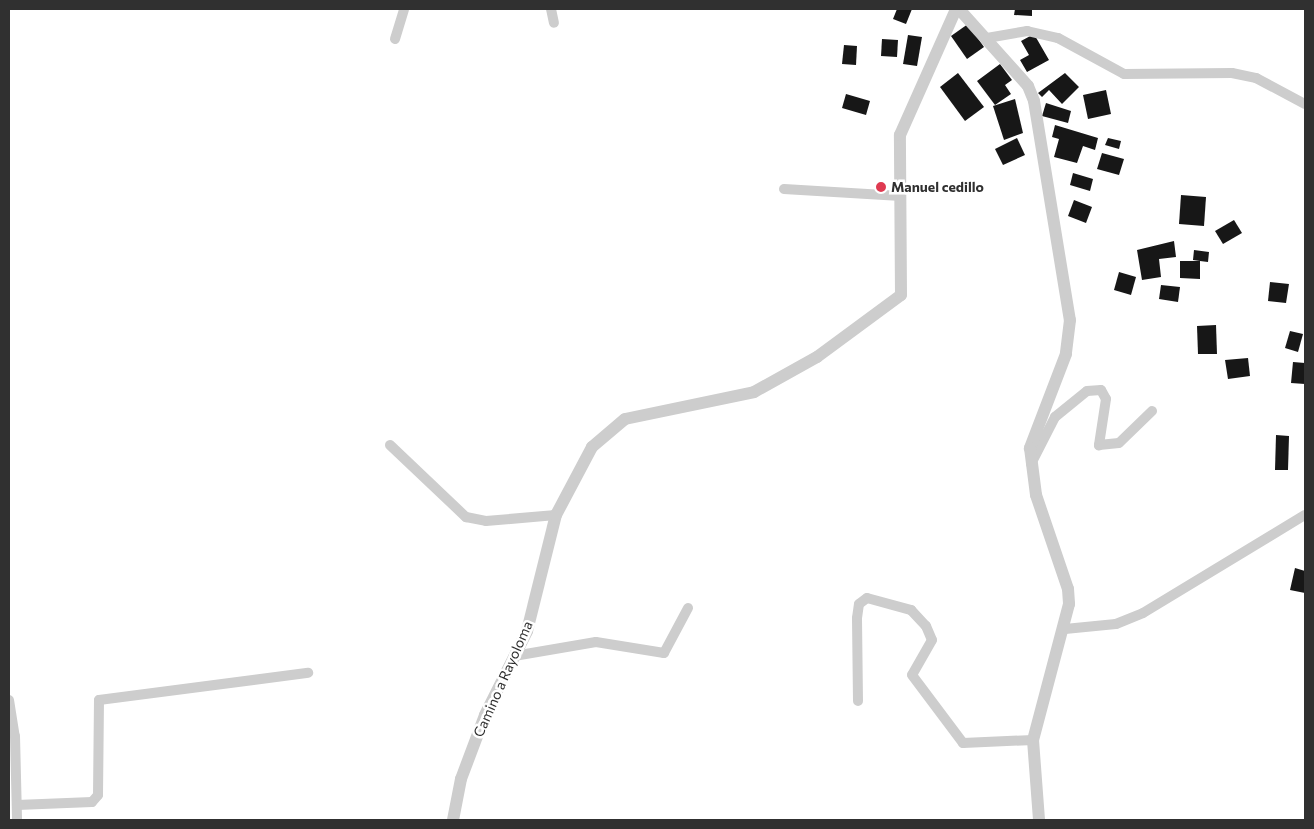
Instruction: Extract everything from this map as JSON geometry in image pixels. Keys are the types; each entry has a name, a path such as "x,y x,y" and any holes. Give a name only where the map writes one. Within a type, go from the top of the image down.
{"street":[{"path":"395,39 404,9"},
{"path":"551,9 554,23"},
{"path":"958,9 987,38 1034,100 1070,320 1066,354 1030,448 1036,495 1068,589 1065,629 1033,740 1039,820"},
{"name":"Camino a Rayoloma","path":"454,820 461,778 514,656 527,631 556,515 592,447 607,430 655,410 754,392 817,357 901,295 900,135 958,9"},
{"path":"987,38 1027,31 1058,38 1124,74 1232,73 1256,78 1305,104"},
{"path":"784,189 901,196"},
{"path":"1031,464 1055,417 1087,391 1101,390 1106,398 1099,445 1120,443 1152,411"},
{"path":"390,445 466,517 486,521 556,515"},
{"path":"1065,629 1116,624 1143,613 1305,514"},
{"path":"858,700 857,618 859,604 867,598 911,610 926,626 932,640 912,675 963,742 1033,740"},
{"path":"514,656 596,642 664,653 688,608"},
{"path":"17,805 92,802 98,795 99,700 308,673"},
{"path":"9,700 15,736 17,820"}],"building":[{"path":"897,9 912,9 906,24 893,19"},
{"path":"1015,9 1032,9 1032,16 1014,15"},
{"path":"968,24 984,47 967,59 951,36"},
{"path":"1034,34 1049,60 1027,72 1020,60 1029,55 1021,41"},
{"path":"908,35 922,37 917,66 903,64"},
{"path":"882,39 898,40 897,57 881,56"},
{"path":"844,45 857,46 856,65 842,64"},
{"path":"1000,64 1012,80 1005,85 1011,94 995,105 977,81"},
{"path":"958,73 984,107 965,121 940,87"},
{"path":"1065,73 1079,87 1062,104 1049,90 1042,97 1038,93"},
{"path":"1106,90 1111,114 1088,119 1083,95"},
{"path":"846,94 870,101 866,115 842,108"},
{"path":"1015,99 1023,133 1004,140 993,106"},
{"path":"1046,103 1071,111 1068,123 1042,116"},
{"path":"1055,125 1098,138 1095,150 1083,146 1077,163 1054,157 1059,139 1052,137"},
{"path":"1017,138 1025,155 1003,165 995,149"},
{"path":"1108,138 1121,141 1119,149 1105,145"},
{"path":"1102,153 1124,159 1119,175 1097,169"},
{"path":"1073,173 1093,179 1090,191 1070,185"},
{"path":"1181,195 1206,197 1204,226 1179,224"},
{"path":"1074,200 1092,207 1086,223 1068,216"},
{"path":"1234,220 1242,233 1223,244 1215,231"},
{"path":"1174,241 1176,257 1159,259 1161,277 1142,280 1137,250"},
{"path":"1194,250 1209,252 1208,262 1193,260"},
{"path":"1180,261 1200,261 1200,279 1180,278"},
{"path":"1119,272 1136,277 1131,295 1114,290"},
{"path":"1270,282 1289,284 1286,303 1268,301"},
{"path":"1161,285 1180,287 1178,302 1159,299"},
{"path":"1216,325 1217,354 1198,354 1197,326"},
{"path":"1290,331 1303,334 1298,352 1285,348"},
{"path":"1248,358 1250,376 1228,379 1225,360"},
{"path":"1293,362 1305,363 1305,384 1291,383"},
{"path":"1276,435 1289,436 1288,470 1275,470"},
{"path":"1295,568 1305,571 1305,593 1290,590"}],"place":[{"name":"Manuel cedillo","path":"881,187"}]}
